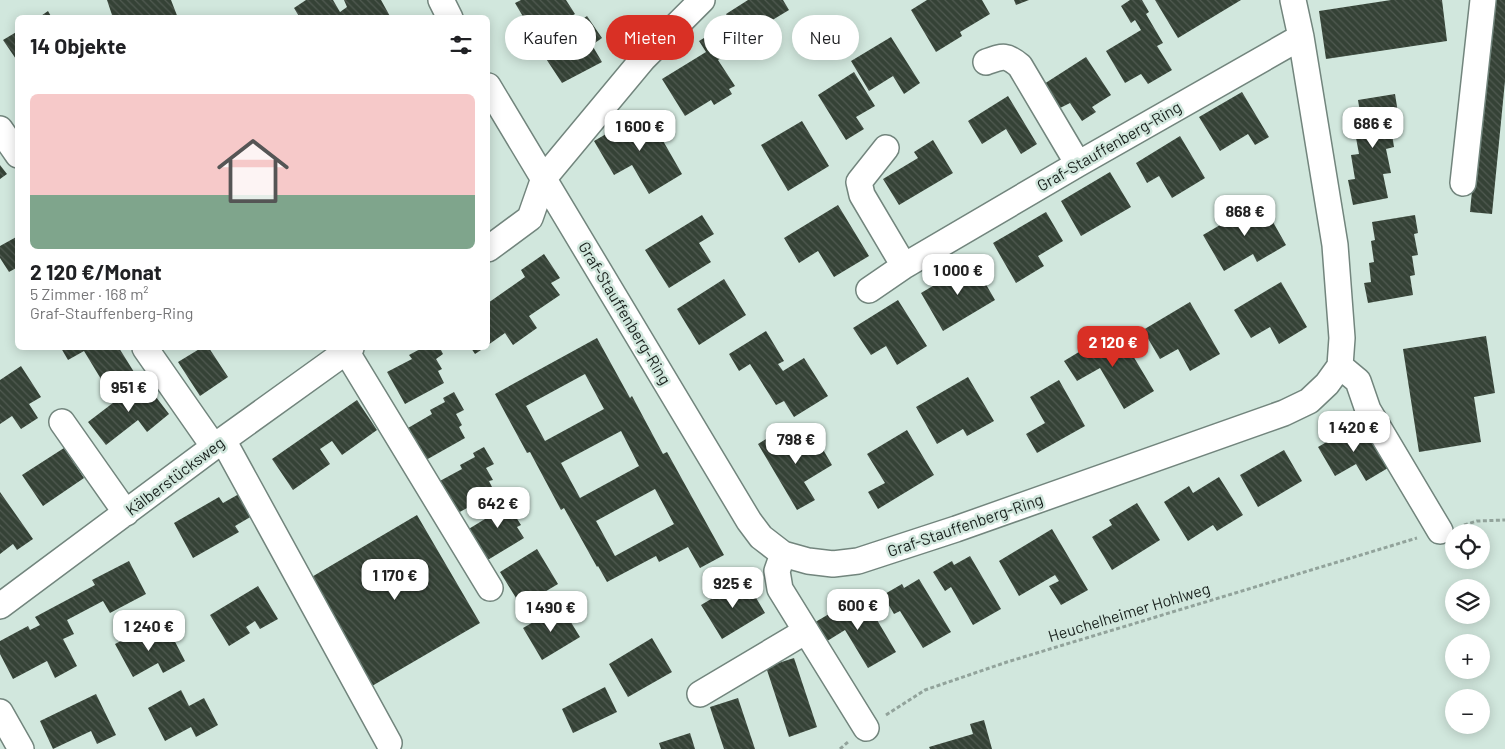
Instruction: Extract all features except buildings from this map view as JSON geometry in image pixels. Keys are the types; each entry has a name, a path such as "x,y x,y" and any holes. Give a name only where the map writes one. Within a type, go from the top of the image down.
{"street":[{"path":"441,0 448,15"},
{"path":"490,248 530,218 544,178 643,58 702,0"},
{"path":"1293,0 1301,37 1335,245 1342,338 1340,366 1358,380 1368,410 1440,531"},
{"path":"1464,183 1483,0"},
{"name":"Graf-Stauffenberg-Ring","path":"869,290 904,266 1078,164 1301,37"},
{"path":"986,62 1002,56 1011,58 1020,66 1078,164"},
{"name":"Graf-Stauffenberg-Ring","path":"490,89 749,521 761,537 783,554 808,561 833,564 858,562 894,550 1284,413 1309,401 1327,384 1340,366"},
{"path":"0,129 15,151"},
{"path":"886,148 859,182 862,195 904,266"},
{"path":"147,350 218,443 388,743"},
{"name":"Kälberstücksweg","path":"0,606 218,443 347,350"},
{"path":"349,350 490,588"},
{"path":"62,422 126,513"},
{"path":"783,554 777,571 780,589 866,728"},
{"path":"700,694 806,631"},
{"path":"0,712 21,749"}],"path":[{"name":"Heuchelheimer Hohlweg","path":"840,749 866,728 925,690 1007,662 1440,531 1476,521 1505,520"}]}
